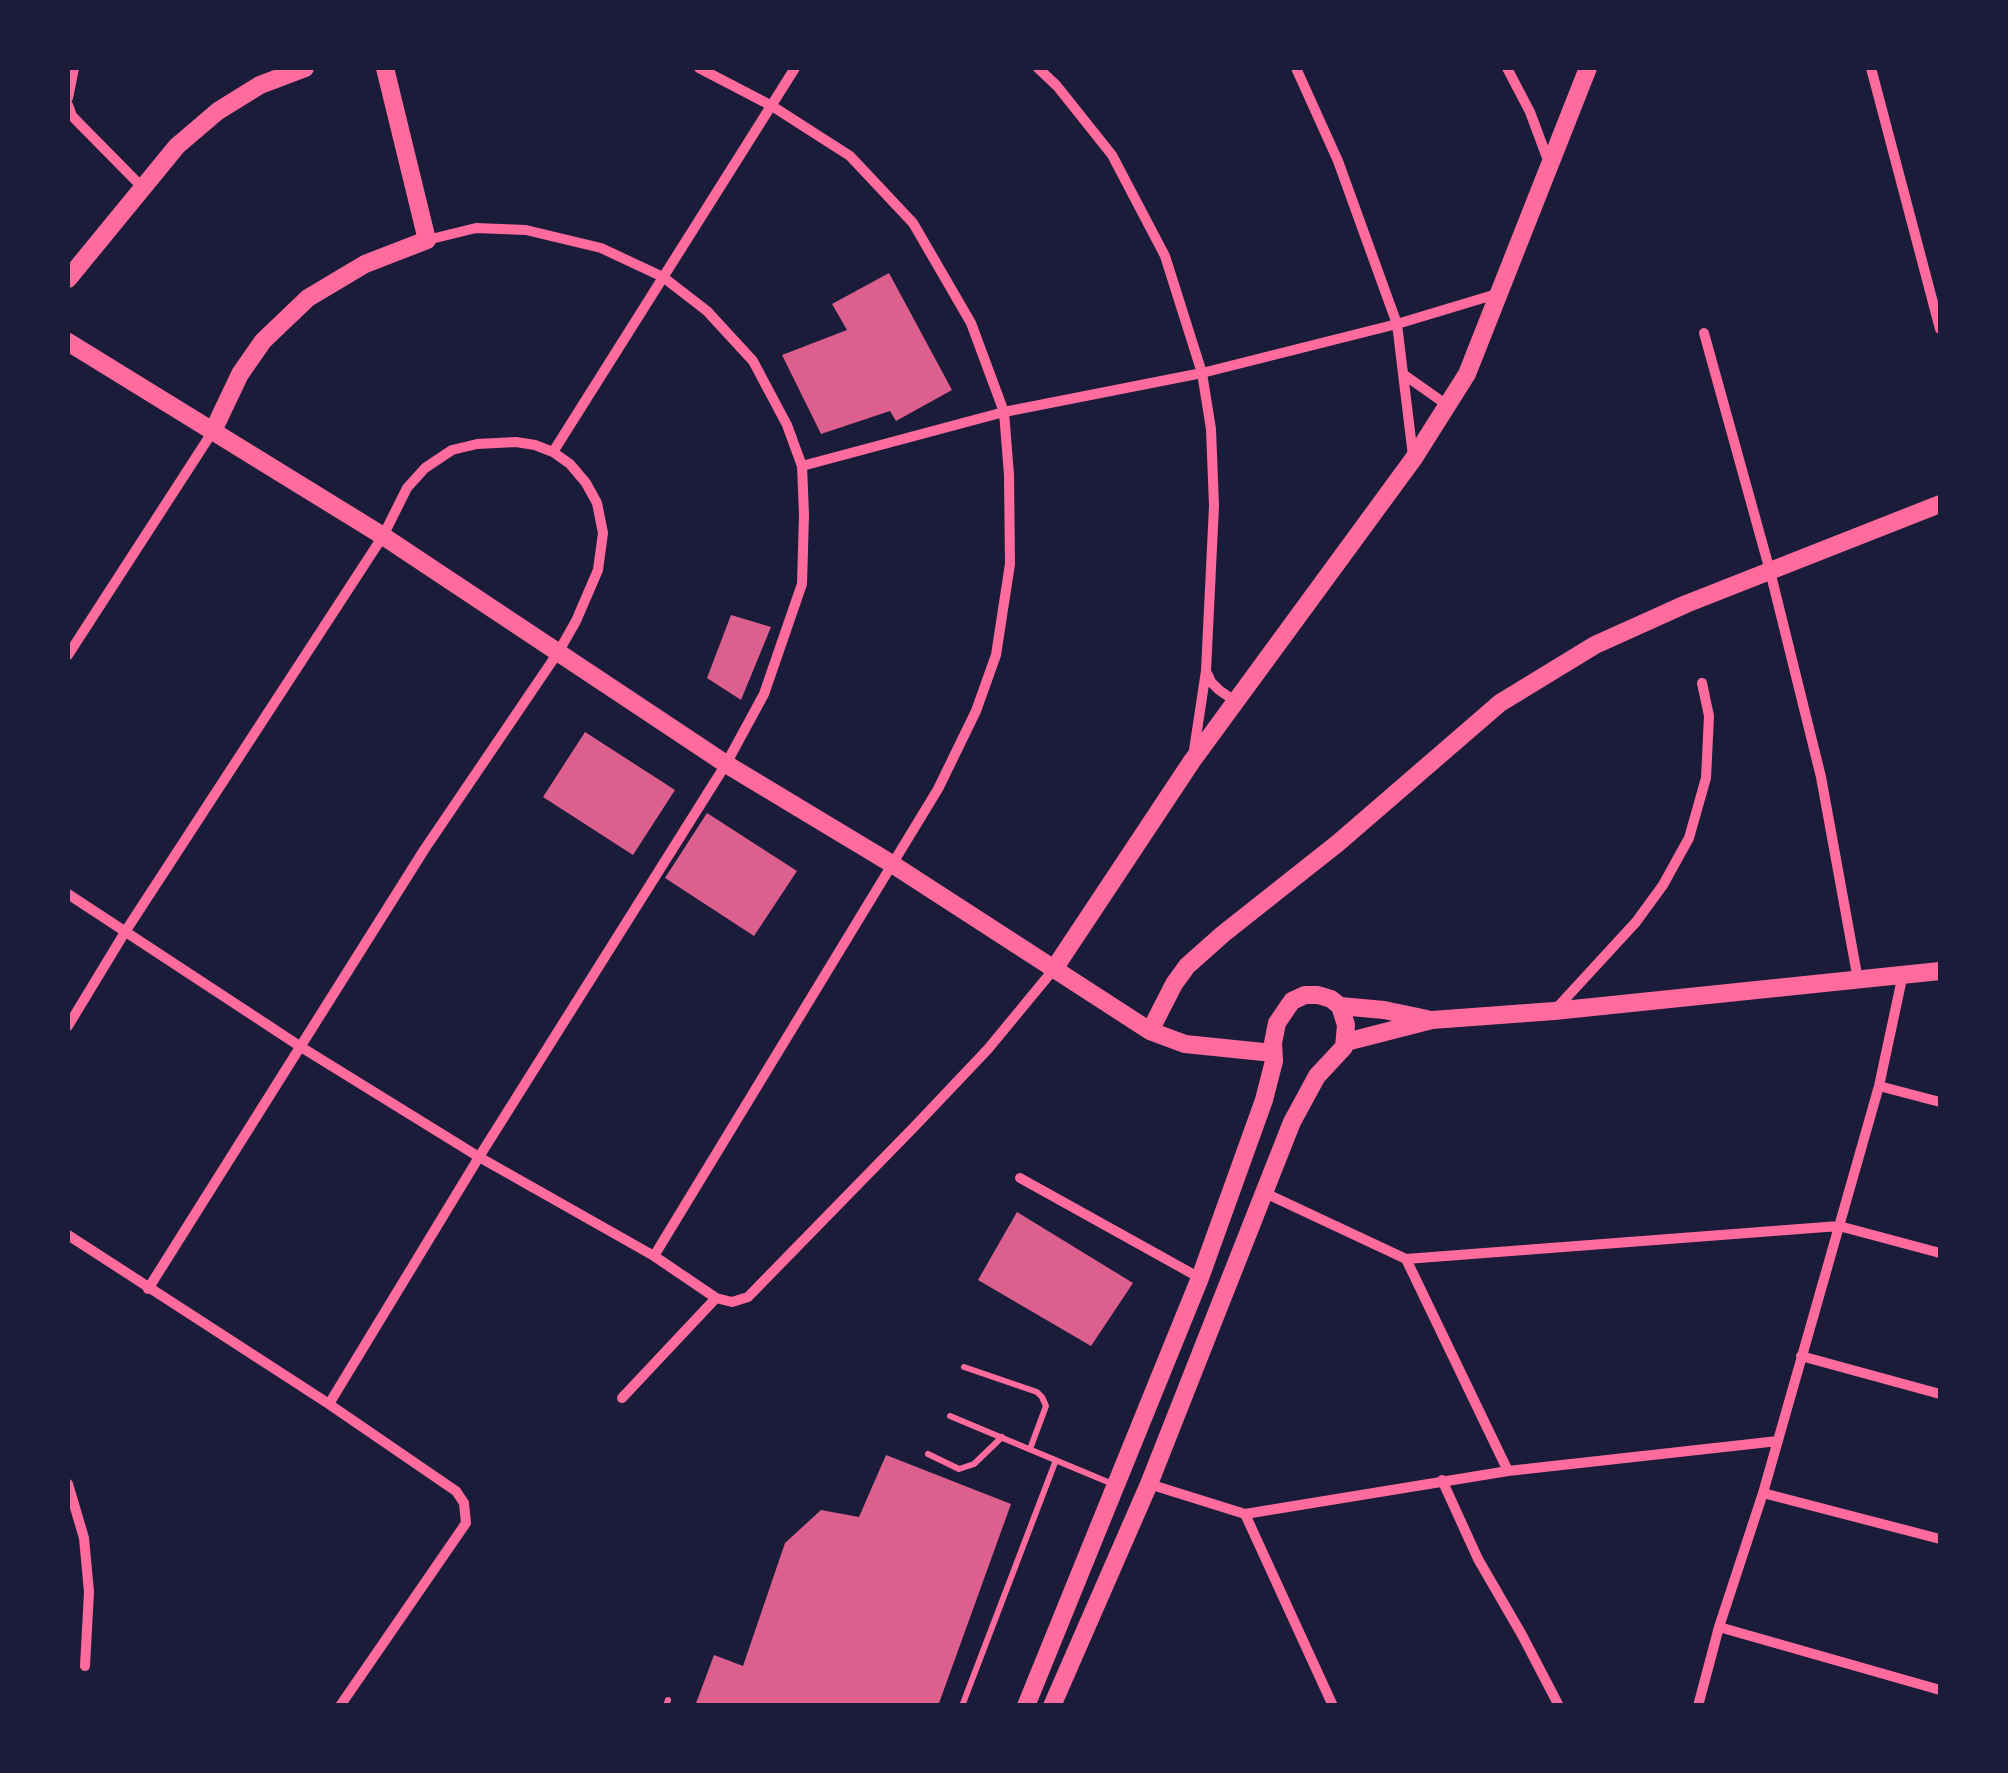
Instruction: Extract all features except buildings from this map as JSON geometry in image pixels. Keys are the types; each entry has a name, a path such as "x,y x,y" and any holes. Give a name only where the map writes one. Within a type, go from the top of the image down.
{"main road":[{"path":"68,280 176,146 218,111 260,85 304,68"},
{"path":"213,431 240,374 263,342 308,298 365,264 428,240 385,68"},
{"path":"1054,969 1192,761 1414,458 1467,374 1588,68"},
{"path":"68,342 383,536 726,764 892,864 1150,1030 1185,1044 1274,1053"},
{"path":"1150,1030 1188,966 1500,703 1595,645 1686,604 1940,504"},
{"path":"1346,1042 1432,1020 1940,971"},
{"path":"1026,1706 1200,1278 1272,1074 1277,1022 1292,1001 1305,995 1331,999 1340,1006 1432,1020"},
{"path":"1052,1706 1149,1484 1292,1122 1317,1076 1346,1042 1340,1006"}],"street":[{"path":"74,68 68,102 72,116 142,187"},
{"path":"654,1256 938,789 976,712 996,655 1010,564 1004,412 972,324 914,224 850,156 772,106 699,68"},
{"path":"553,452 796,68"},
{"path":"1038,68 1112,155 1165,256 1202,372 1214,506 1206,671 1192,761"},
{"path":"1296,68 1338,161 1397,324 1414,458"},
{"path":"1508,68 1550,164"},
{"path":"1871,68 1940,329"},
{"path":"329,1404 726,764 764,694 802,584 802,466 788,425 753,361 707,311 663,277 601,248 526,230 476,228 428,240"},
{"path":"802,466 1004,412 1202,372 1397,324 1500,293"},
{"path":"1704,333 1770,570 1821,776 1858,980"},
{"path":"1403,374 1447,406"},
{"path":"68,655 213,431"},
{"path":"68,1026 383,536 407,488 426,468 452,450 477,444 536,445 570,464 597,503 604,532 598,570 576,621 424,850 148,1289"},
{"path":"1206,671 1210,682 1235,701"},
{"path":"1554,1011 1636,922 1663,885 1689,838 1706,778 1709,716 1702,683"},
{"path":"68,894 301,1047 480,1157 654,1256 716,1298 737,1302 748,1297 976,1062 1054,969"},
{"path":"1698,1706 1719,1627 1764,1492 1879,1086 1903,974"},
{"path":"1879,1086 1940,1102"},
{"path":"1020,1178 1200,1278"},
{"path":"1265,1193 1406,1258 1839,1226 1940,1253"},
{"path":"68,1234 329,1404 456,1491 464,1503 466,1523 340,1706"},
{"path":"1406,1258 1508,1471"},
{"path":"622,1398 716,1298"},
{"path":"1801,1356 1940,1394"},
{"path":"1149,1484 1245,1514 1442,1480 1778,1441"},
{"path":"1442,1480 1478,1559 1559,1706"},
{"path":"68,1484 84,1538 89,1592 85,1666"},
{"path":"1764,1492 1940,1539"},
{"path":"1245,1514 1332,1706"},
{"path":"1719,1627 1940,1690"},
{"path":"1323,1706 1327,1693"}],"lane":[{"path":"964,1367 1042,1397 1046,1406 1030,1449"},
{"path":"950,1416 1116,1485"},
{"path":"928,1454 958,1469 974,1464 1002,1437"},
{"path":"962,1706 1056,1460"}]}
